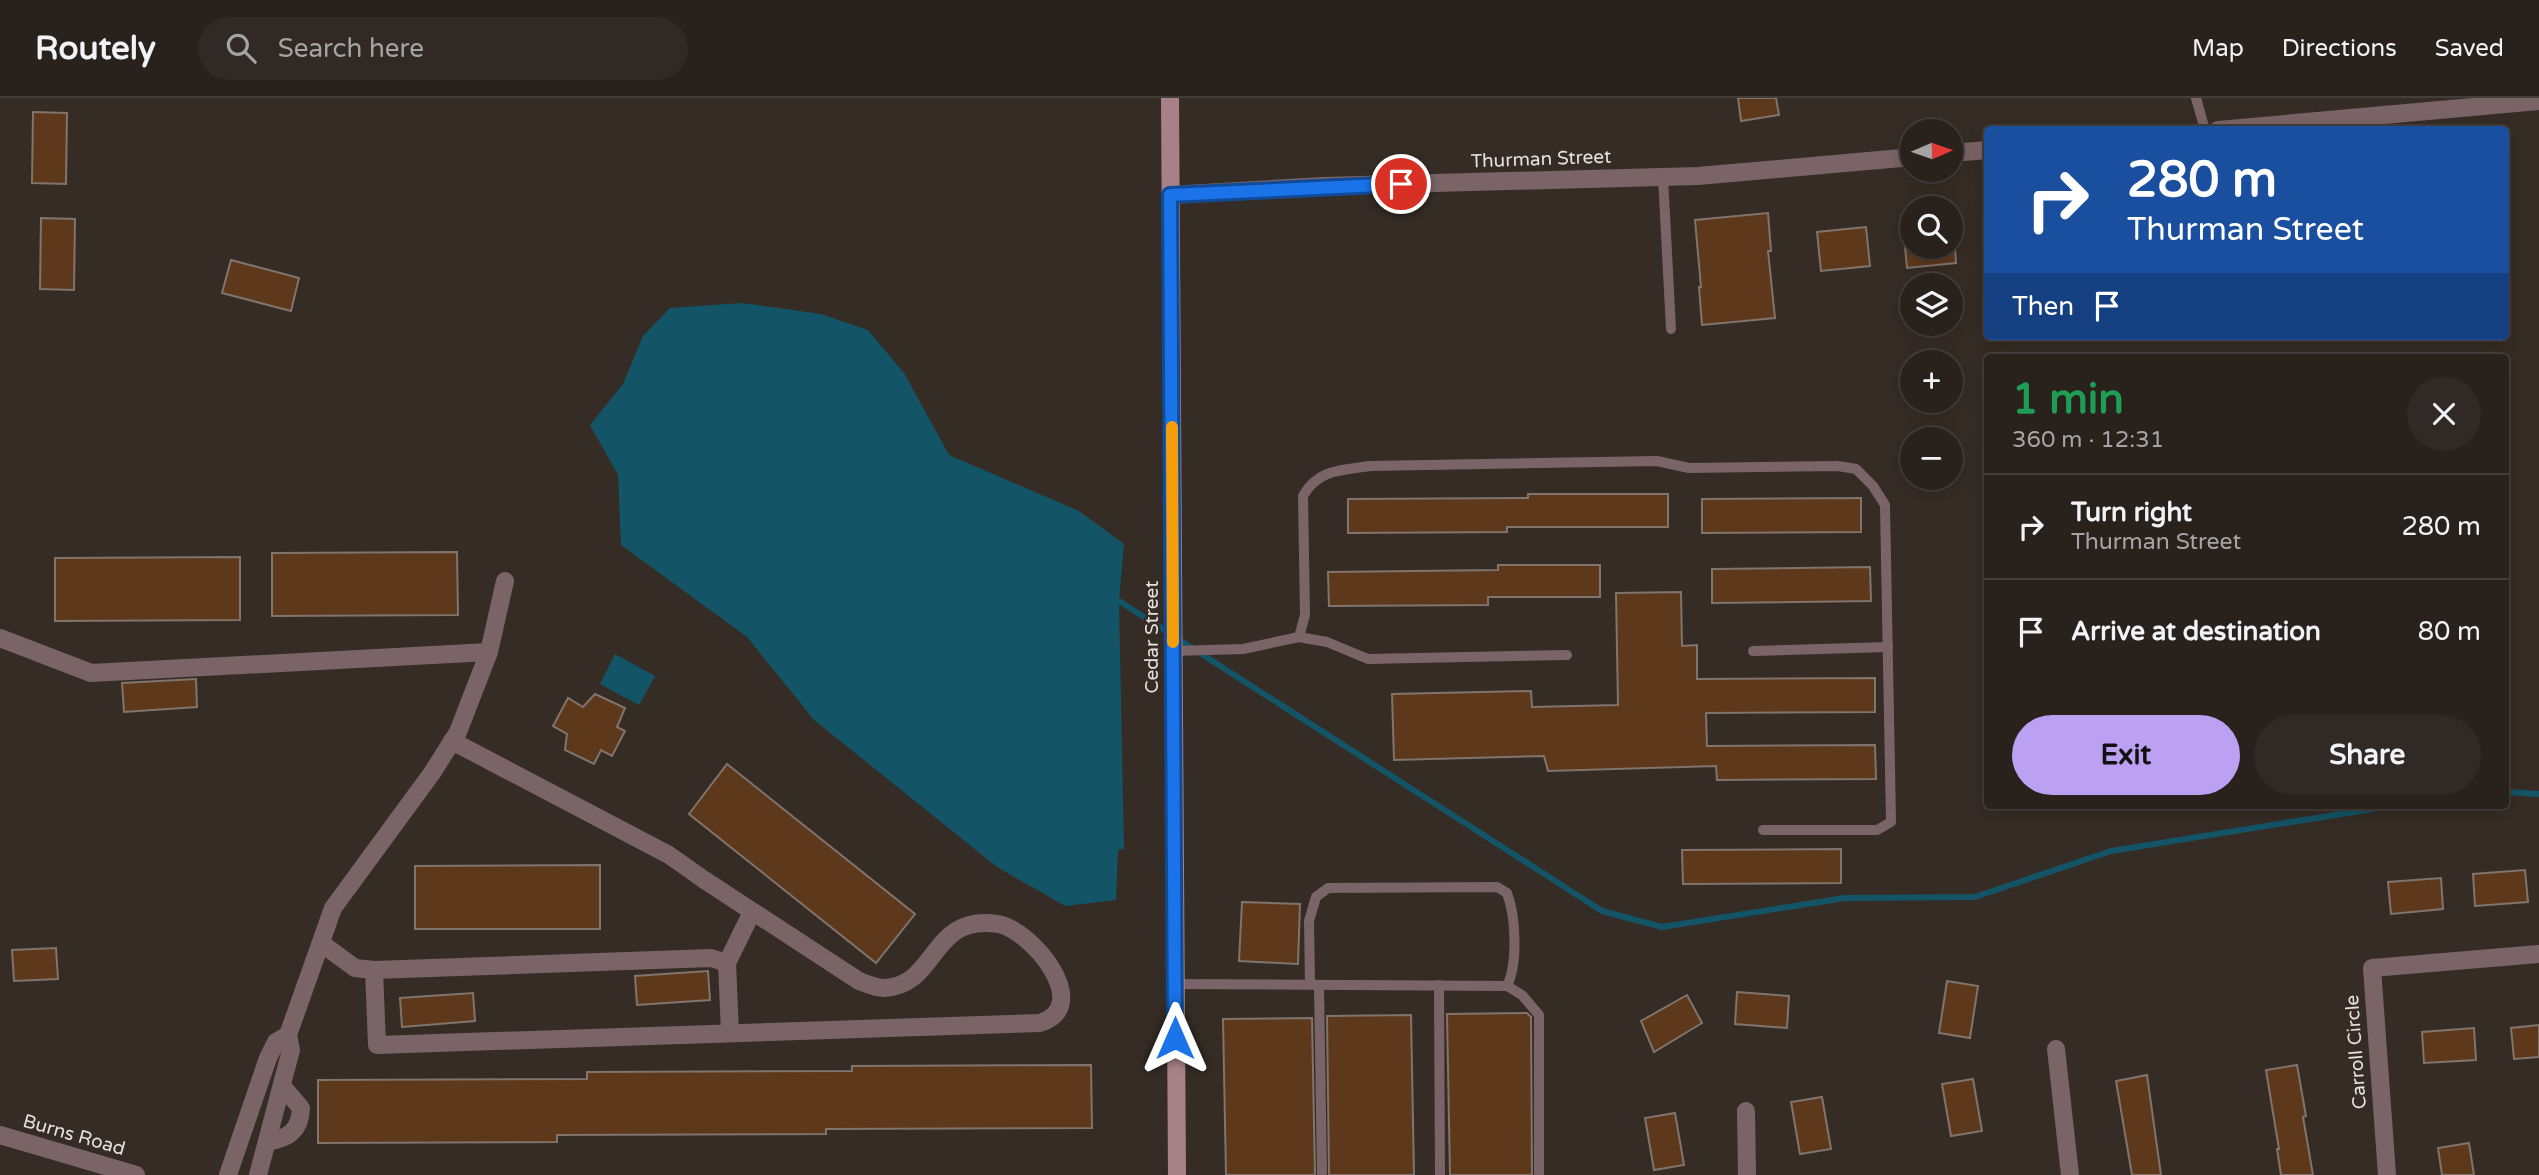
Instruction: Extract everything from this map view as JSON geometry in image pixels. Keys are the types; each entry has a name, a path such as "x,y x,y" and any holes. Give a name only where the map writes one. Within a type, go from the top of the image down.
{"street":[{"name":"Cedar Street","path":"1170,98 1177,1175"},
{"path":"2258,126 2510,101 2539,101"},
{"path":"1964,152 1984,150"},
{"name":"Thurman Street","path":"1170,195 1323,186 1698,176 1900,158"},
{"path":"258,1175 291,1050 288,1035 333,908 393,828 452,741 489,652 505,581"},
{"path":"0,638 91,673 489,652"},
{"path":"374,970 377,1045 1040,1023 1052,1019 1059,1011 1062,1000 1060,985 1043,956 1023,936 1000,925 979,923 959,929 944,938 917,977 901,986 882,988 859,981 669,855 452,741"},
{"path":"730,1033 727,963 752,912"},
{"path":"321,943 355,968 374,970 710,958 727,963"},
{"name":"Carroll Circle","path":"2387,1175 2372,968 2539,954"},
{"path":"228,1175 260,1080 276,1042 288,1035"},
{"path":"2056,1049 2070,1175"},
{"path":"267,1142 289,1135 297,1129 301,1118 301,1108 283,1087"},
{"path":"1745,1111 1746,1175"},
{"name":"Burns Road","path":"0,1135 136,1175"}],"lane":[{"path":"2196,98 2203,126"},
{"path":"1663,177 1671,329"},
{"path":"1298,637 1306,615 1303,496 1311,482 1331,472 1370,466 1657,461 1689,468 1838,466 1856,469 1873,486 1885,505 1891,821 1877,830 1763,830"},
{"path":"1173,651 1243,649 1298,637 1327,642 1368,659 1567,655"},
{"path":"1753,651 1888,647"},
{"path":"1322,1175 1310,921 1316,897 1328,888 1497,887 1507,893 1513,908 1513,973 1507,986"},
{"path":"1175,984 1507,986 1522,995 1539,1015 1539,1175"},
{"path":"1438,985 1440,1175"},
{"path":"260,1080 283,1087"}],"water":[{"path":"742,303 821,314 868,330 904,373 949,455 1079,511 1124,544 1119,601 1124,849 1118,850 1116,900 1065,906 997,867 814,720 747,637 621,545 618,475 590,425 623,384 643,336 670,308"},
{"path":"615,654 655,676 639,705 600,684"}],"building":[{"path":"1738,98 1776,98 1779,115 1741,121"},
{"path":"33,112 67,113 66,184 32,183"},
{"path":"1768,213 1771,251 1768,251 1775,318 1702,325 1695,220"},
{"path":"41,218 75,219 74,290 40,289"},
{"path":"1866,227 1870,266 1821,271 1817,232"},
{"path":"1906,259 1956,259 1956,263 1907,268"},
{"path":"231,260 299,278 291,311 222,293"},
{"path":"1528,494 1668,494 1668,527 1507,527 1507,532 1348,533 1348,499 1528,498"},
{"path":"1861,498 1861,532 1702,533 1702,499"},
{"path":"457,552 458,615 272,616 272,553"},
{"path":"240,557 240,620 55,621 55,558"},
{"path":"1498,565 1600,565 1600,597 1488,597 1488,605 1329,606 1328,572 1498,570"},
{"path":"1870,567 1871,601 1712,603 1712,569"},
{"path":"1681,592 1682,646 1697,645 1697,679 1875,678 1875,712 1706,713 1707,746 1875,745 1876,779 1717,780 1716,766 1548,771 1544,756 1394,760 1392,694 1531,691 1532,707 1618,705 1616,593"},
{"path":"196,679 197,707 124,712 122,683"},
{"path":"595,694 625,708 617,727 625,731 612,756 601,750 594,764 565,750 567,734 553,726 568,698 583,707"},
{"path":"727,764 915,914 876,963 689,814"},
{"path":"1841,849 1841,883 1683,884 1682,850"},
{"path":"600,865 600,929 415,929 415,866"},
{"path":"2525,870 2528,902 2475,906 2473,874"},
{"path":"2441,878 2443,909 2391,914 2388,882"},
{"path":"1242,902 1300,904 1298,964 1239,961"},
{"path":"56,948 58,979 14,981 12,950"},
{"path":"708,971 710,1000 637,1005 635,976"},
{"path":"1947,981 1978,986 1970,1038 1939,1033"},
{"path":"1737,992 1789,996 1787,1028 1735,1024"},
{"path":"473,993 475,1021 402,1027 400,998"},
{"path":"1687,995 1702,1023 1654,1052 1641,1021"},
{"path":"1527,1013 1531,1017 1532,1175 1450,1175 1447,1014"},
{"path":"1411,1015 1414,1175 1329,1175 1327,1016"},
{"path":"1312,1018 1315,1175 1226,1175 1223,1019"},
{"path":"2539,1025 2539,1057 2514,1059 2511,1028"},
{"path":"2474,1028 2476,1060 2424,1063 2422,1032"},
{"path":"1091,1065 1092,1128 826,1129 826,1134 557,1135 557,1142 318,1143 318,1080 587,1079 587,1072 852,1071 852,1066"},
{"path":"2297,1065 2313,1175 2281,1175 2266,1070"},
{"path":"2147,1075 2161,1175 2132,1175 2116,1081"},
{"path":"1973,1079 1982,1131 1951,1136 1942,1084"},
{"path":"1822,1097 1831,1149 1800,1154 1791,1102"},
{"path":"1675,1113 1684,1165 1654,1170 1645,1118"},
{"path":"2469,1143 2474,1175 2442,1175 2438,1148"}],"waterway":[{"path":"1119,601 1602,911 1662,927 1845,898 1975,897 2111,851 2372,809"},
{"path":"2509,792 2539,794"}],"slow traffic":[{"path":"1172,427 1173,642"}],"route":[{"path":"1175,1038 1170,195 1401,184"}]}
